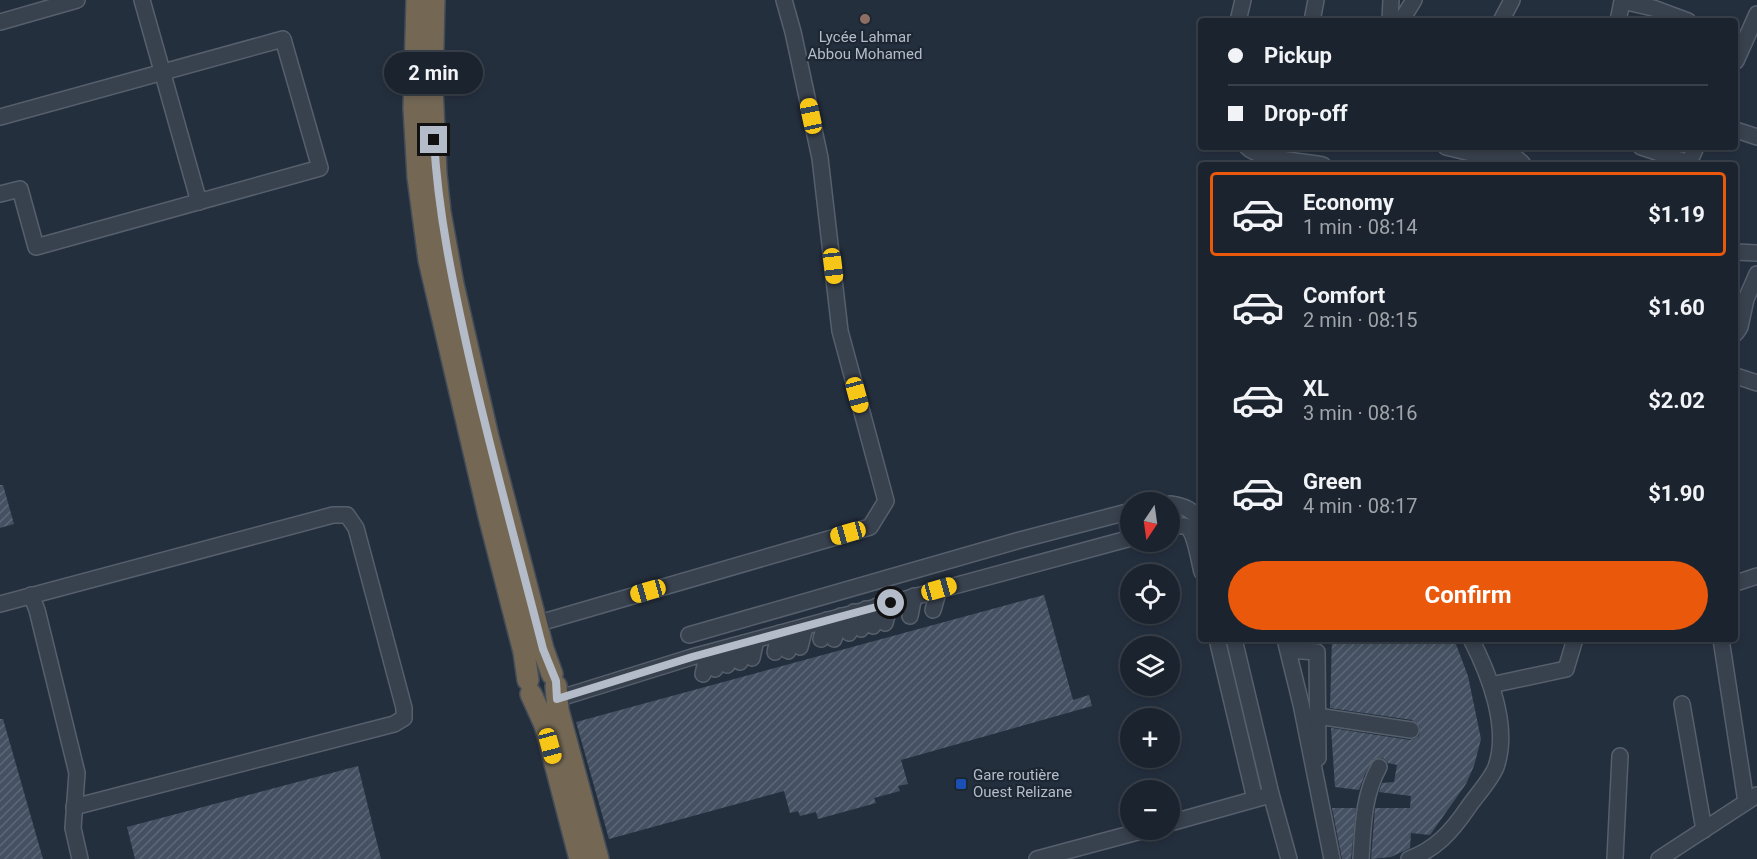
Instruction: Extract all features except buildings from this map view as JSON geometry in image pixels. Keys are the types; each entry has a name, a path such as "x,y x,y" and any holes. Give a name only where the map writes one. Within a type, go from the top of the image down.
{"highway":[{"path":"417,0 414,108 418,177 427,250 464,412 524,652 530,687 545,725 580,859"},
{"path":"434,0 432,97 436,174 440,212 453,284 488,437 536,624 555,686 562,725 598,859"},
{"path":"530,687 535,697 545,698 552,694 555,686"}],"street":[{"path":"0,22 77,0"},
{"path":"142,0 199,202"},
{"path":"536,624 870,527 886,501 840,331 820,158 784,0"},
{"path":"1312,18 1316,0"},
{"path":"1390,18 1391,0"},
{"path":"1403,18 1414,0"},
{"path":"1503,18 1512,0"},
{"path":"1238,18 1240,1"},
{"path":"1619,18 1622,1 1653,8 1680,18"},
{"path":"1740,38 1757,14"},
{"path":"0,117 283,39 320,168 36,247 20,189 0,194"},
{"path":"1738,130 1757,137"},
{"path":"1249,150 1306,162"},
{"path":"1459,150 1510,162"},
{"path":"1506,150 1520,162"},
{"path":"1649,150 1682,162"},
{"path":"1738,252 1757,252"},
{"path":"1738,330 1752,301 1757,274"},
{"path":"1738,377 1757,383"},
{"path":"1180,506 1187,507 1198,518"},
{"path":"0,604 333,515 347,515 356,528 404,708 404,718 394,724 74,807"},
{"path":"689,635 1008,543 1120,515"},
{"path":"1180,525 1187,527 1193,534 1198,555"},
{"path":"555,686 823,621 1120,541"},
{"path":"1738,582 1757,576"},
{"path":"31,596 37,610 77,773 73,828 81,859"},
{"path":"769,654 823,621"},
{"path":"769,654 823,621"},
{"path":"769,654 823,621 891,621"},
{"path":"769,654 823,621 891,621"},
{"path":"769,654 823,621 891,621"},
{"path":"769,654 823,621 891,621"},
{"path":"1218,642 1255,799"},
{"path":"1235,642 1271,795 1289,859"},
{"path":"1410,859 1423,854 1451,832 1496,768 1499,721 1485,667 1472,642"},
{"path":"1491,685 1566,669 1574,642"},
{"path":"1659,859 1752,798 1722,642"},
{"path":"1318,797 1317,652 1286,645 1318,797 1332,859"},
{"path":"1682,704 1704,830"},
{"path":"1317,716 1411,730"},
{"path":"1615,859 1620,756"},
{"path":"1361,859 1365,806 1370,782 1378,766"},
{"path":"1180,820 1271,795"},
{"path":"1037,859 1120,837"}],"place":[{"name":"Lycée Lahmar Abbou Mohamed","path":"865,19"},
{"name":"Gare routière Ouest Relizane","path":"961,784"}],"route":[{"path":"434,140 440,212 453,284 488,437 543,649 556,681 557,699 692,657 891,603"}]}
